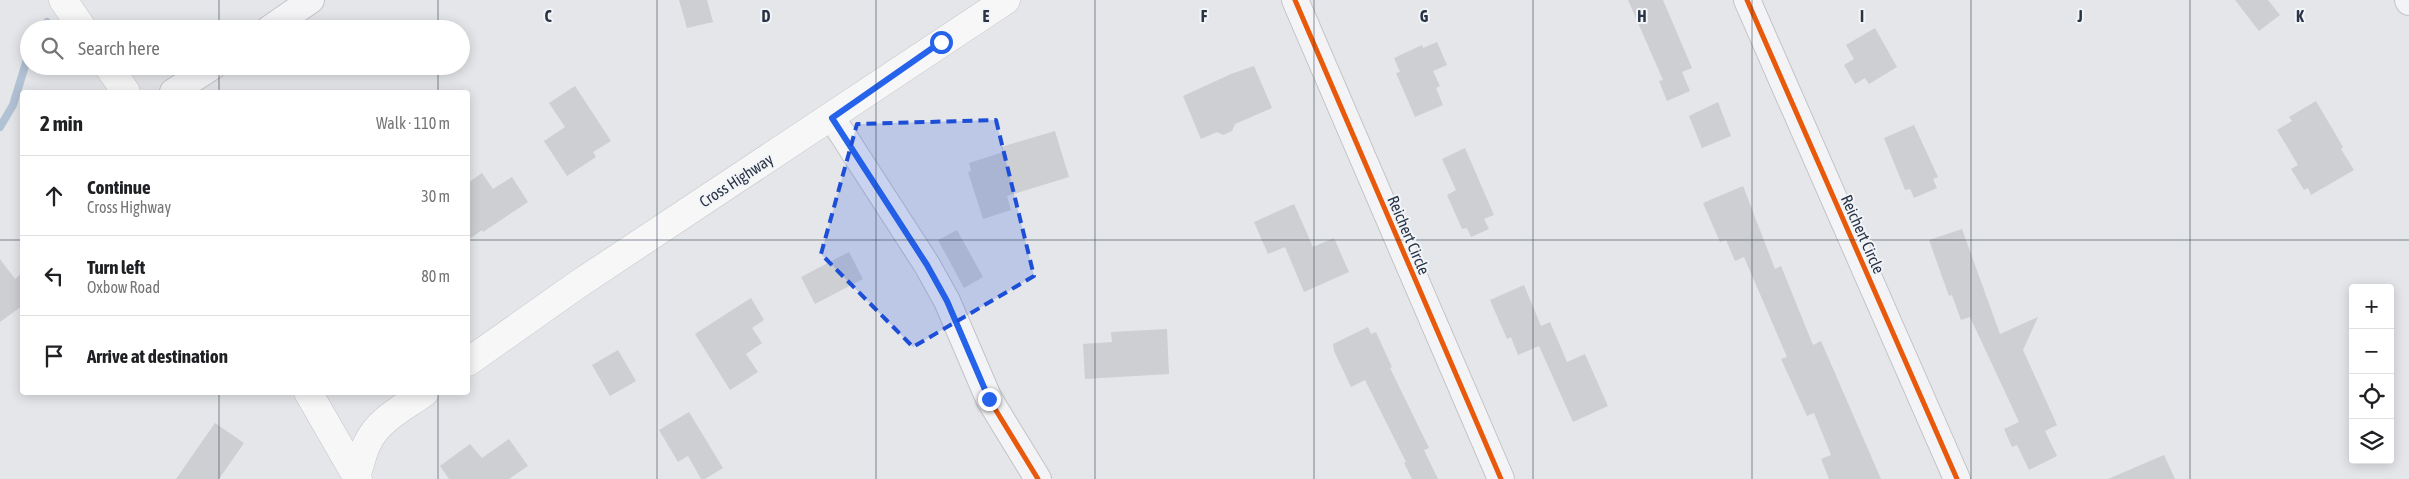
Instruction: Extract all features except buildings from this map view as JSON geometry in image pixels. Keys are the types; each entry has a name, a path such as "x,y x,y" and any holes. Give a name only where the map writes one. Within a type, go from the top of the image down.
{"main road":[{"path":"63,0 77,20"},
{"name":"Cross Highway","path":"470,361 577,284 832,118 1006,0"},
{"path":"114,75 125,90"},
{"path":"310,395 356,478"},
{"path":"356,478 367,443 379,425 421,395"}],"street":[{"path":"282,20 310,0"},
{"name":"Reichert Circle","path":"1295,0 1501,479"},
{"name":"Reichert Circle","path":"1747,0 1956,479"},
{"path":"176,90 199,75"},
{"path":"832,118 927,265 950,309 989,399 1038,479"}],"highlighted area":[{"path":"996,120 1034,276 913,347 821,254 857,124"}],"waterway":[{"path":"0,127 13,105 22,75"}],"cycle path":[{"path":"1295,0 1501,479"},
{"path":"1747,0 1957,479"},
{"path":"832,118 927,265 947,301 989,399 1038,479"}],"route":[{"path":"941,42 832,118 927,265 947,301 989,399"}]}
